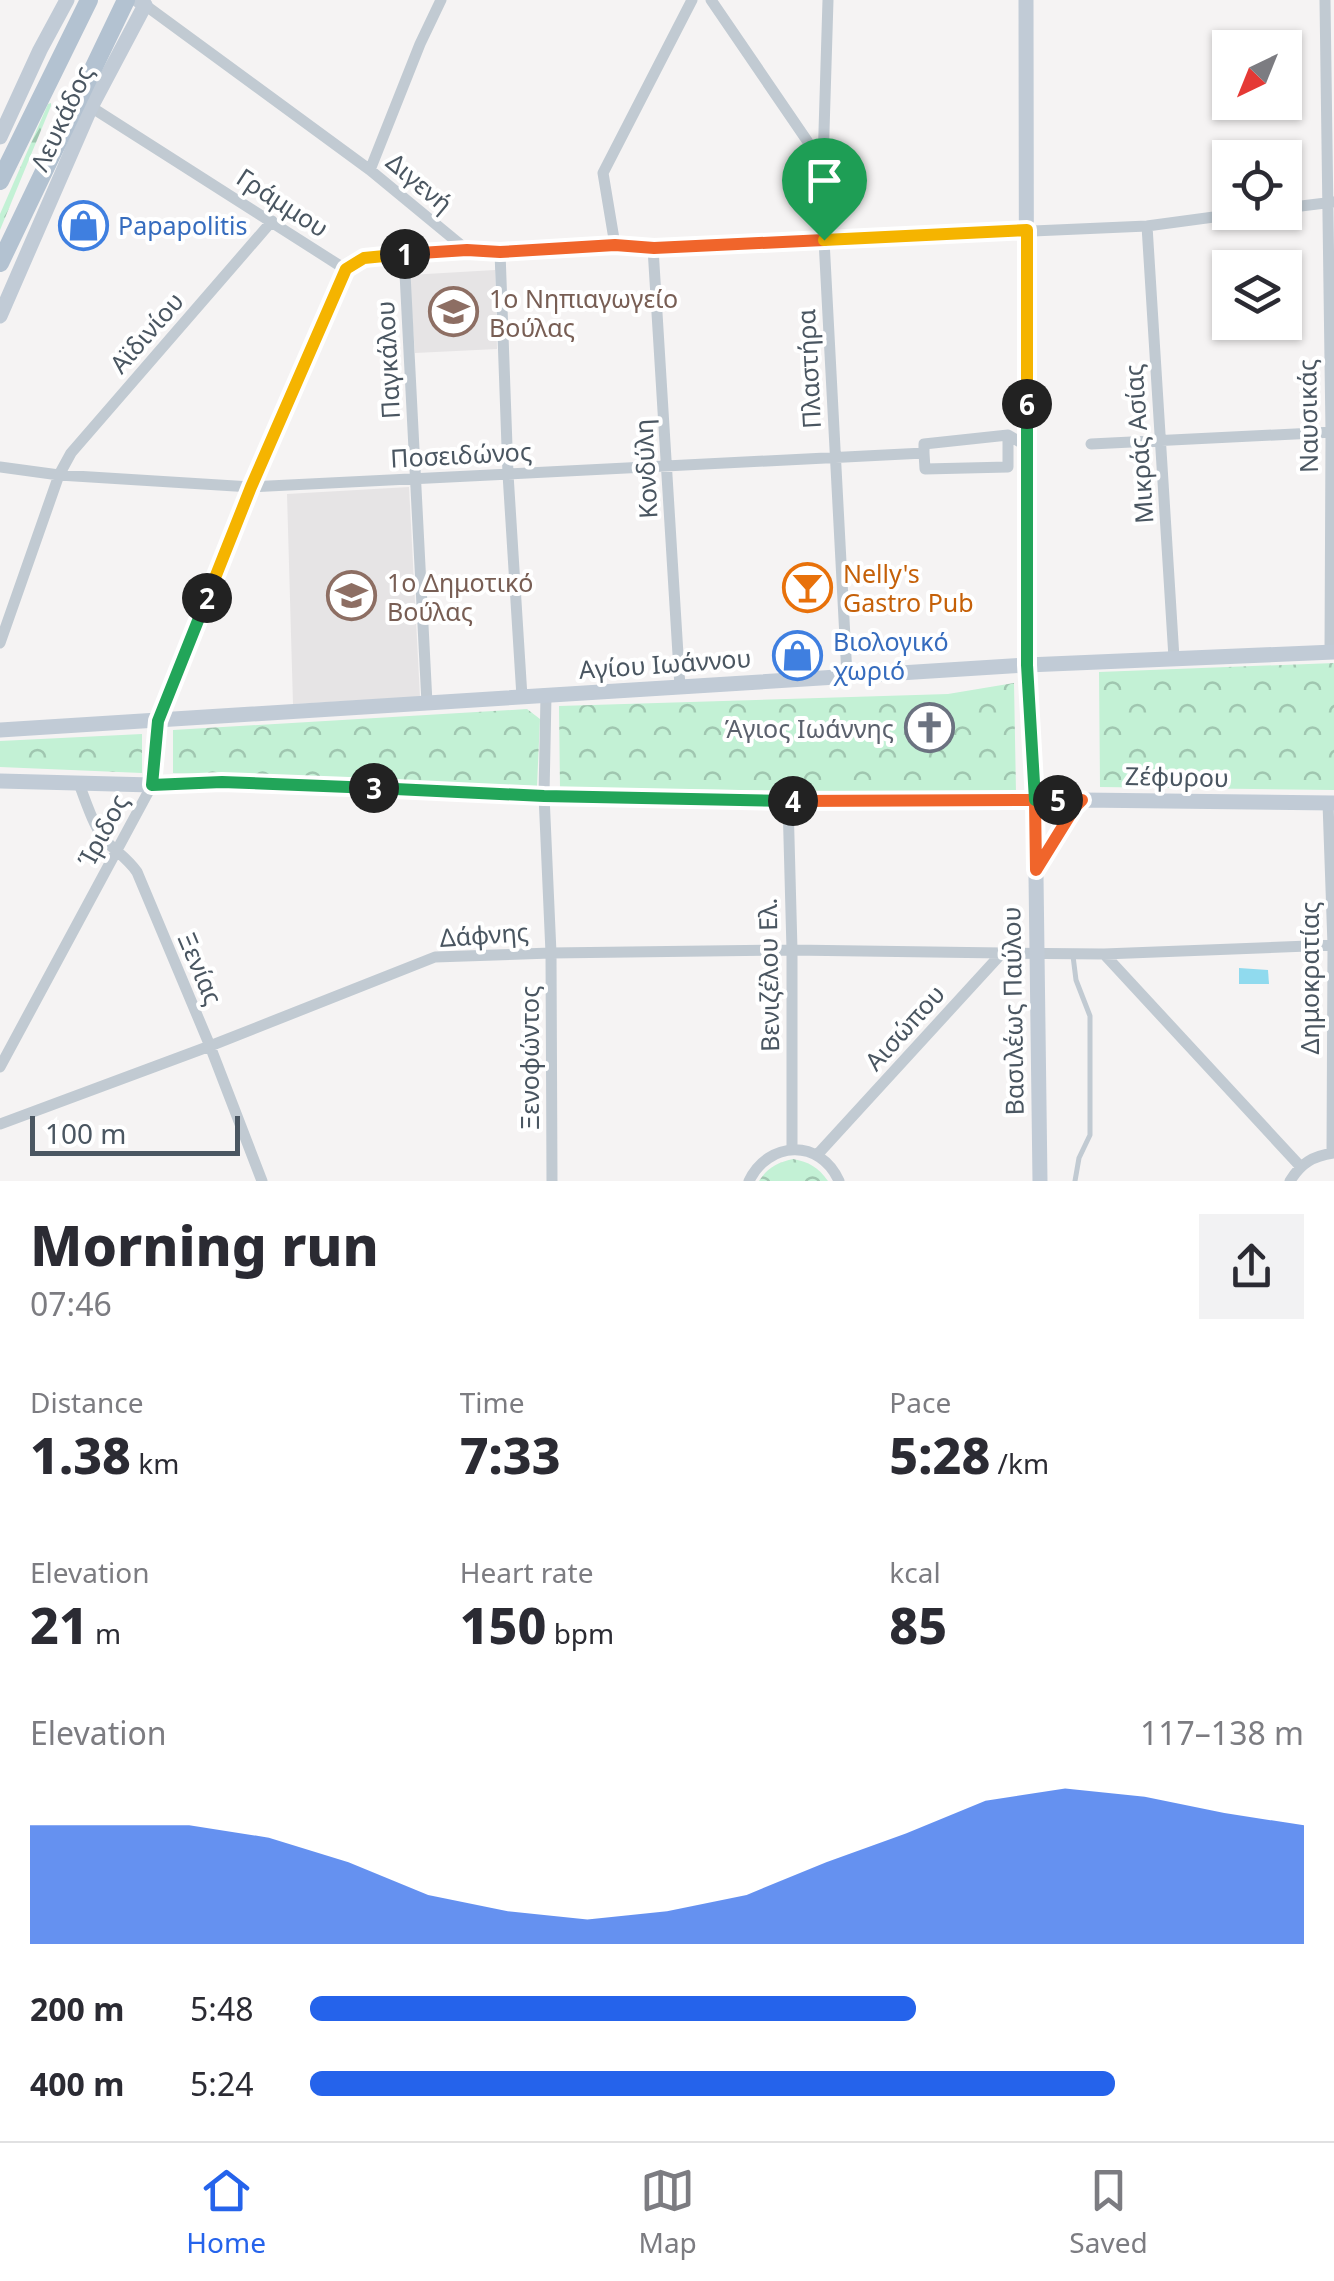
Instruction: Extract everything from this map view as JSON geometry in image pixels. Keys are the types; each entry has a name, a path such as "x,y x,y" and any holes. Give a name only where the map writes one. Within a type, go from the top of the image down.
{"main road":[{"path":"0,181 88,0"},
{"path":"0,263 136,2"}],"street":[{"path":"0,137 68,0"},
{"path":"370,170 441,0"},
{"path":"615,245 603,174 692,0"},
{"path":"711,0 823,164"},
{"name":"Πλαστήρα","path":"828,0 824,240 848,676"},
{"name":"Βασιλέως Παύλου","path":"1026,0 1027,665 1035,800 1040,1181"},
{"name":"Ναυσικάς","path":"1324,0 1330,202 1332,652"},
{"name":"Διγενή","path":"136,2 370,170 467,250"},
{"name":"Λευκάδος","path":"0,316 136,2"},
{"name":"Γράμμου","path":"91,107 346,269"},
{"path":"1302,206 1330,202"},
{"path":"346,269 364,258 467,250 500,252 615,245 654,248 1148,226 1212,217"},
{"name":"Αϊδινίου","path":"0,643 58,475 71,452 272,221"},
{"name":"Μικράς Ασίας","path":"1148,226 1174,658"},
{"name":"Κονδύλη","path":"654,248 680,687"},
{"path":"500,252 522,698"},
{"name":"Παγκάλου","path":"404,254 427,704"},
{"name":"Ίριδος","path":"0,1067 152,785 158,721 251,487 346,269"},
{"path":"1091,444 1332,432"},
{"path":"1008,435 1027,446"},
{"name":"Ποσειδώνος","path":"1008,435 1008,467 925,469 924,444 1008,435"},
{"name":"Ποσειδώνος","path":"0,467 58,475 251,487 924,453"},
{"name":"Αγίου Ιωάννου","path":"0,730 1027,665 1332,652"},
{"name":"Ξενοφώντος","path":"546,696 544,796 551,953 552,1181"},
{"name":"Ζέφυρου","path":"0,781 152,785 222,782 544,796 788,801 1331,804"},
{"name":"Ξενίας","path":"79,784 102,835 136,872 262,1181"},
{"path":"1036,870 1082,800"},
{"name":"Βενιζέλου Ελ.","path":"788,801 792,1150"},
{"name":"Δημοκρατίας","path":"1331,804 1333,1153"},
{"path":"1002,954 1104,954 1333,944"},
{"name":"Δάφνης","path":"0,1124 436,958 792,950 1002,954"},
{"name":"Αισώπου","path":"816,1155 1002,954"},
{"path":"1104,954 1300,1166"},
{"path":"749,1181 760,1163 775,1153 792,1150 816,1155 839,1181"},
{"path":"1290,1181 1300,1166 1314,1157 1333,1153"}],"lane":[{"path":"1072,953 1076,980 1090,1016 1090,1135 1076,1166 1075,1181"}],"shaded area":[{"name":"1ο Νηπιαγωγείο Βούλας","path":"495,270 497,349 415,353 409,275"},
{"name":"1ο Δημοτικό Βούλας","path":"409,487 420,697 293,704 287,494"}],"green space":[{"path":"51,106 0,230 0,214"},
{"path":"1334,663 1334,790 1100,787 1099,672"},
{"path":"1014,683 1016,793 560,788 559,706 948,694"},
{"path":"527,709 540,719 537,786 173,773 173,730"},
{"path":"142,734 142,773 0,767 0,741"},
{"path":"793,1159 813,1166 828,1181 759,1181 773,1166"}],"water":[{"path":"1239,968 1268,970 1269,984 1239,984"}],"place":[{"name":"Papapolitis","path":"83,225"},
{"name":"1ο Νηπιαγωγείο Βούλας","path":"454,312"},
{"name":"Nelly's Gastro Pub","path":"808,587"},
{"name":"1ο Δημοτικό Βούλας","path":"352,596"},
{"name":"Βιολογικό χωριό","path":"798,655"},
{"name":"Άγιος Ιωάννης","path":"929,728"}],"route":[{"path":"824,240 654,248 615,245 500,252 467,250 364,258 346,269 251,487 158,721 152,785 222,782 544,796 788,801 1035,800 1036,870 1082,800 1035,800 1027,665 1027,230 824,240"}]}
